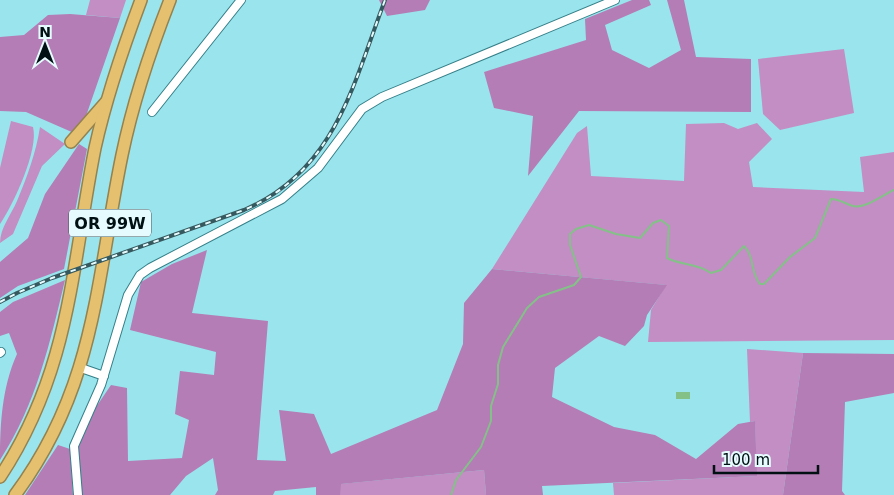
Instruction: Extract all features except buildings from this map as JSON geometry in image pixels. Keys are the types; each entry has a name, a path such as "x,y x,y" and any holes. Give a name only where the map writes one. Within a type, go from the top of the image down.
{"highway":[{"name":"OR 99W","path":"0,476 31,423 53,369 70,301 93,159 108,98 141,0"},
{"name":"OR 99W","path":"15,495 54,432 81,368 95,312 125,139 147,63 170,0"},
{"path":"72,142 108,98"}],"street":[{"path":"152,112 241,0"},
{"path":"78,495 74,446 104,376 128,295 140,275 282,199 318,168 348,125 362,110 406,87 615,0"},
{"path":"81,368 104,376"}],"shaded area":[{"path":"90,0 126,0 120,18 86,15"},
{"path":"379,0 430,0 425,10 387,16"},
{"path":"632,0 649,0 651,5 605,25 612,50 649,68 681,50 667,0 684,0 696,57 751,59 751,112 579,111 528,176 533,116 494,108 484,72 586,40 585,19"},
{"path":"70,14 120,18 86,116 74,133 26,112 0,111 0,37 24,35 48,15"},
{"path":"844,49 854,113 780,130 763,114 758,59"},
{"path":"11,121 33,127 34,137 24,177 0,224 0,168"},
{"path":"724,123 738,129 757,123 772,139 749,162 753,187 864,192 860,157 894,152 894,340 648,342 651,310 666,285 492,269 577,133 587,126 591,176 684,181 686,124"},
{"path":"40,127 65,144 42,166 13,234 0,243 4,227 28,174"},
{"path":"79,144 87,149 64,269 18,286 0,298 0,262 28,238 45,194"},
{"path":"207,250 192,313 268,321 257,460 286,461 279,410 314,414 331,454 437,410 463,344 464,303 492,269 667,285 647,315 644,326 625,346 599,336 555,368 552,397 614,427 655,435 696,459 738,424 755,421 757,476 542,486 543,495 486,495 484,470 341,484 340,495 316,495 316,487 275,491 273,495 215,495 218,490 213,458 186,476 170,495 81,495 77,446 92,413 111,385 127,388 128,461 182,458 189,420 175,414 180,371 214,375 216,352 130,330 141,282 172,264"},
{"path":"65,280 54,327 40,373 23,418 0,460 5,393 17,354 9,333 0,336 0,312 13,302"},
{"path":"747,349 803,353 783,495 614,495 613,483 756,476 755,421 750,422"},
{"path":"803,353 894,354 894,393 845,402 842,491 845,495 783,495"},
{"path":"676,392 690,392 690,399 676,399"},
{"path":"58,445 70,449 73,495 25,495"},
{"path":"484,470 486,495 340,495 340,484"}],"waterway":[{"path":"451,495 456,480 481,447 491,421 491,406 498,384 498,365 503,347 527,308 539,297 574,285 581,277 570,245 570,234 576,229 589,225 616,234 640,238 653,223 661,220 669,226 667,258 699,267 711,273 721,270 744,246 750,255 757,279 760,284 764,284 790,257 815,238 831,199 858,206 868,204 894,190"}],"railway":[{"path":"0,302 52,278 244,210 275,193 300,173 320,149 337,122 350,94 385,0"}]}
